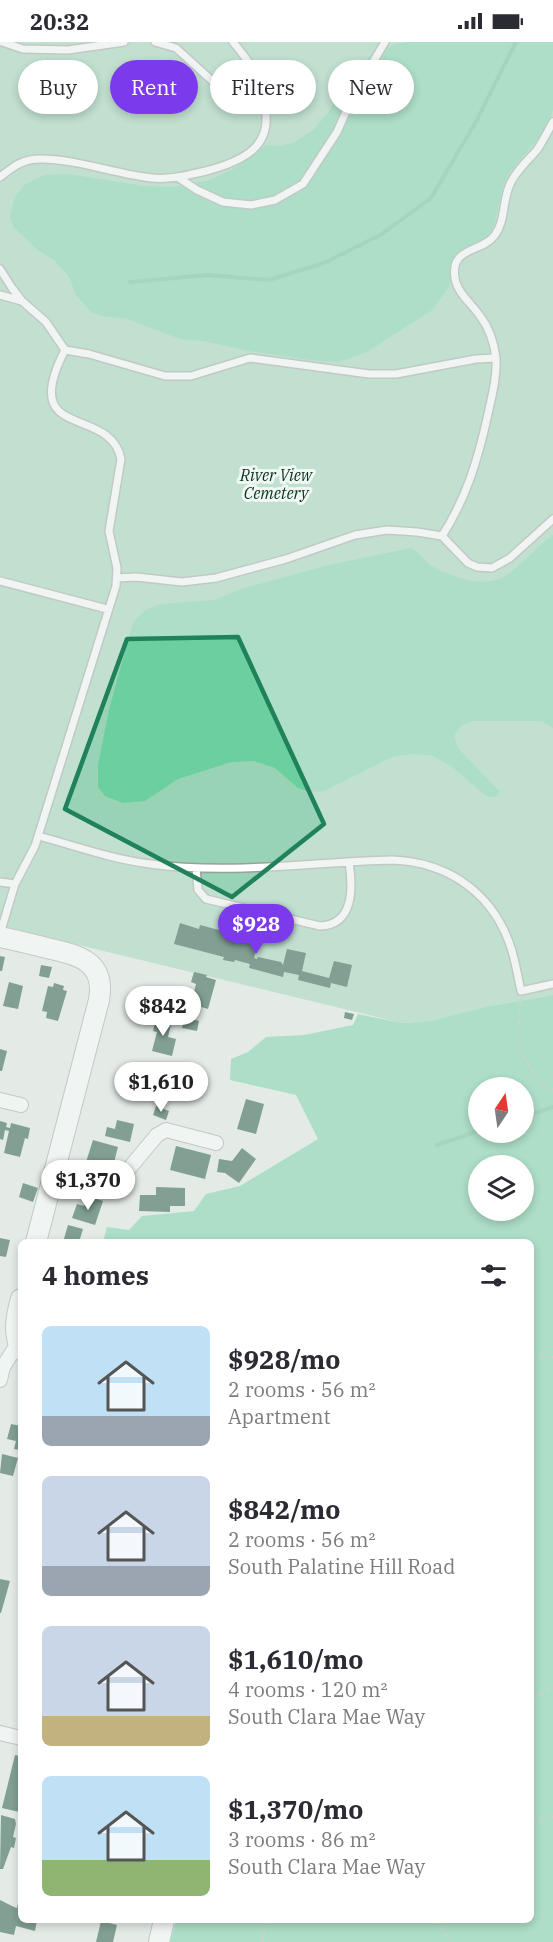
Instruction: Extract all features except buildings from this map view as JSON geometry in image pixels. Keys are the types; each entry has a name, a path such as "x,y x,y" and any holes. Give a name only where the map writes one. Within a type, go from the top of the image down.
{"street":[{"path":"0,936 75,955 92,966 100,982 99,1000 37,1239"},
{"path":"0,1100 21,1105"},
{"path":"56,1166 102,1177 119,1174 128,1170 157,1136 166,1130 216,1143"},
{"path":"18,1313 16,1322 18,1338"},
{"path":"0,1380 6,1362 18,1347"},
{"path":"0,1732 18,1737"},
{"path":"159,1942 163,1923"}],"lane":[{"path":"2,42 23,50 68,50 124,42"},
{"path":"155,42 176,48 210,79"},
{"path":"233,42 246,60"},
{"path":"179,178 197,190 223,202 250,206 275,200 303,184 337,132 353,96 385,42"},
{"path":"0,177 17,164 26,160 39,159 73,162 153,178 179,178 230,163 251,151 266,131 266,114"},
{"path":"442,536 458,510 476,467 495,381 494,340 456,283 456,262 463,254 489,242 494,237 502,218 509,186 538,148 553,122"},
{"path":"0,269 22,301 46,322 64,350 89,354 165,376 191,376 250,358 369,374 396,374 476,359 496,358"},
{"path":"0,296 22,301"},
{"path":"0,936 15,884 39,836 117,578 109,531 120,468 120,451 116,444 104,434 65,415 53,402 50,383 64,350"},
{"path":"117,578 136,577 182,582 216,578 286,559 355,535 387,530 442,536 468,563 477,567 492,568 510,558 553,519"},
{"path":"0,581 107,609"},
{"path":"39,836 118,859 196,868 279,867 392,860 420,862 440,869 466,884 488,905 506,934 513,953 521,991 553,984"},
{"path":"196,868 198,890 206,899 309,924 327,926 341,918 348,907 351,894 349,862"},
{"path":"0,882 15,884"}],"path":[{"path":"521,991 518,1047 541,1084 553,1090"},
{"path":"534,1357 553,1357"},
{"path":"534,1698 553,1688"},
{"path":"534,1821 553,1816"},
{"path":"262,1942 265,1923"},
{"path":"437,1923 452,1942"}],"highlighted area":[{"path":"238,637 324,824 232,897 65,809 127,639"}],"green space":[{"name":"River View Cemetery","path":"0,42 553,42 553,995 489,1006 431,1021 402,1023 0,926"},
{"path":"408,42 553,42 553,109 540,136 509,173 503,186 494,226 486,238 462,250 455,259 449,287 431,311 365,353 338,362 317,361 180,339 128,319 102,316 91,312 75,294 70,278 54,260 39,251 14,228 10,217 14,199 25,184 45,175 69,174 143,186 174,187 210,180 235,168 266,145 281,146 293,143 313,130 328,112 414,114 414,60 366,60 393,45"},
{"path":"553,535 553,728 542,721 472,721 461,726 454,736 458,748 500,792 496,797 486,796 450,765 430,755 411,754 392,757 324,791 311,792 298,788 275,768 254,761 231,762 178,779 145,801 123,803 105,796 98,787 98,765 109,710 133,622 146,610 160,604 215,600 237,590 329,565 411,548 429,564 451,575 472,581 492,581 511,572"},
{"path":"553,995 553,1942 170,1942 175,1923 534,1923 534,1239 104,1239 107,1227 129,1230 142,1216 194,1211 206,1194 240,1186 318,1139 296,1095 230,1080 231,1059 248,1052 266,1037 304,1035 353,1025 358,1014 402,1023 430,1021 489,1006"}],"waterway":[{"path":"130,282 208,275 269,280 324,263 382,234 431,198 477,120 516,42"},
{"path":"534,1114 553,1107"},
{"path":"437,1145 468,1134"}]}
